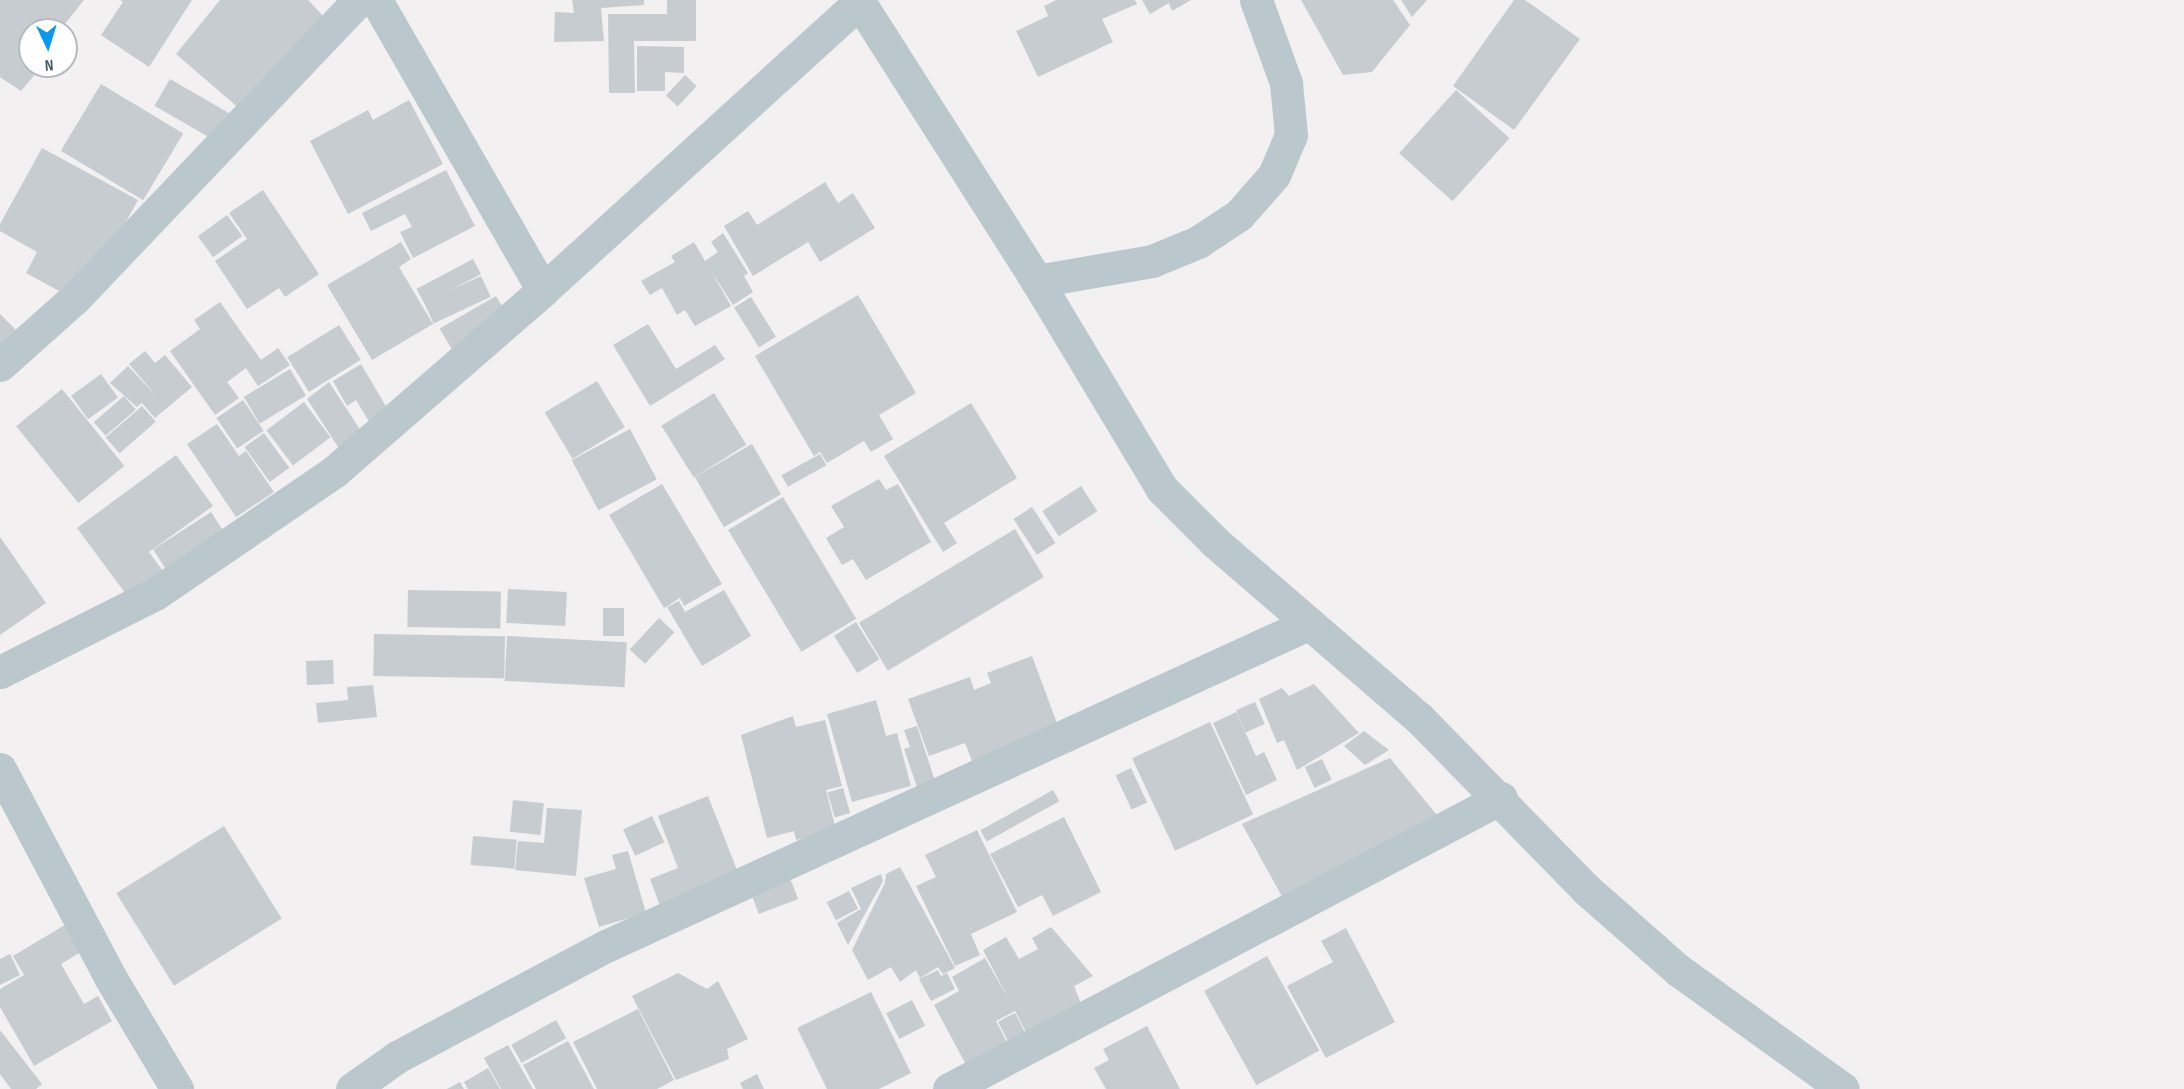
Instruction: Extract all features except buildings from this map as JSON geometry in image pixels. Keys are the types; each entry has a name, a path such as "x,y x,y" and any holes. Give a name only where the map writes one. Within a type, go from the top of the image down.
{"street":[{"path":"0,365 75,298 359,0"},
{"path":"376,0 543,290"},
{"path":"1037,280 1152,261 1198,242 1239,215 1274,175 1291,135 1286,82 1256,0"},
{"path":"0,672 155,594 335,471 543,290 858,1 1037,280 1162,489 1215,543 1380,684 1501,798 1587,890 1678,970 1834,1087"},
{"path":"352,1089 396,1057 606,946 1308,624"},
{"path":"0,769 110,977 177,1089"},
{"path":"949,1089 1501,798"}]}
